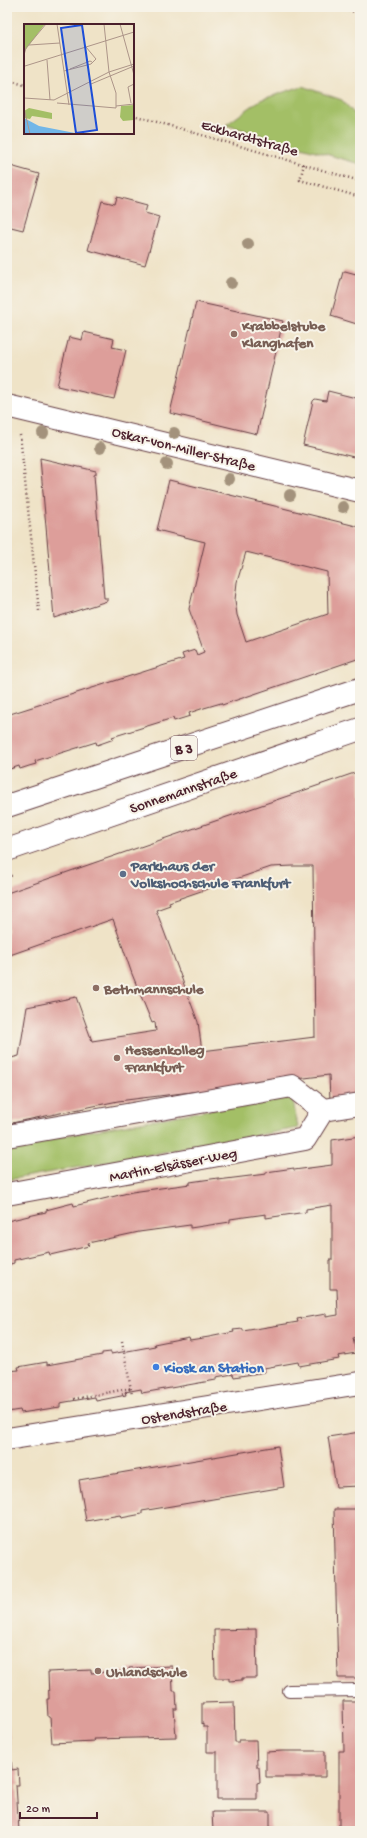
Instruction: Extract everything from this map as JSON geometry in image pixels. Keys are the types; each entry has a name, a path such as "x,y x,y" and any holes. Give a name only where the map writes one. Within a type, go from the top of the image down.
{"street":[{"name":"Oskar-von-Miller-Straße","path":"12,407 360,491"},
{"name":"B 3","path":"7,806 360,689"},
{"name":"Sonnemannstraße","path":"7,850 360,729"},
{"path":"7,1136 292,1086 323,1110 360,1104"},
{"name":"Martin-Elsässer-Weg","path":"7,1194 306,1139 323,1110"},
{"name":"Ostendstraße","path":"7,1439 360,1383"}],"lane":[{"path":"289,1691 360,1690"}],"path":[{"path":"341,7 360,14"},
{"path":"7,80 24,85"},
{"name":"Eckhardtstraße","path":"134,115 360,181"},
{"path":"304,164 300,180 360,197"},
{"path":"12,407 39,611"},
{"path":"122,1341 131,1390"},
{"path":"74,1398 131,1390"},
{"path":"118,1399 131,1390"}],"green space":[{"path":"302,86 342,100 360,120 360,164 226,125 260,100"},
{"path":"292,1095 298,1128 7,1180 7,1146"}],"building":[{"path":"7,165 39,174 23,230 7,226"},
{"path":"117,197 147,205 145,213 159,217 145,265 88,250 102,201 115,204"},
{"path":"359,264 360,325 331,316 343,272 345,271 356,274"},
{"path":"196,302 283,321 257,434 170,413"},
{"path":"84,332 114,339 112,347 126,350 114,399 57,386 69,337 82,340"},
{"path":"328,391 360,399 358,409 360,409 360,454 358,458 303,445 313,401 315,399 326,401"},
{"path":"40,458 96,471 96,474 94,475 104,598 107,598 107,601 54,618"},
{"path":"169,480 360,527 360,658 222,705 221,703 189,713 190,716 174,721 173,718 112,737 114,739 97,745 96,742 35,761 36,764 20,769 19,766 7,770 7,715 184,659 182,654 195,650 197,655 204,652 189,609 205,542 157,530","holes":["246,552 327,572 328,614 246,642 237,615 235,600 237,582"]},
{"path":"360,771 360,1096 330,1101 329,1075 118,1101 7,1124 7,1059 19,1056 27,1007 76,997 92,1041 156,1031 155,1022 152,1023 132,974 113,919 7,956 7,893","holes":["313,866 315,1037 202,1051 198,1022 156,910 170,905 169,902 271,867"]},
{"path":"360,1136 360,1325 357,1326 358,1337 353,1338 356,1353 338,1356 339,1359 299,1366 298,1362 264,1368 265,1372 234,1377 233,1374 216,1377 216,1380 142,1393 141,1389 125,1392 126,1395 96,1401 95,1397 60,1403 60,1407 21,1413 20,1410 7,1412 7,1371 19,1370 18,1367 47,1362 47,1365 102,1355 102,1353 111,1352 111,1354 155,1346 154,1344 189,1337 190,1340 234,1332 233,1330 243,1329 243,1331 298,1322 297,1319 326,1314 326,1317 338,1315 337,1289 330,1289 330,1260 332,1260 332,1205 306,1209 306,1212 266,1218 266,1214 230,1219 230,1222 190,1228 190,1225 139,1232 88,1243 89,1246 50,1255 49,1252 14,1260 14,1263 7,1265 7,1221 46,1212 46,1210 73,1203 74,1206 132,1192 190,1184 190,1182 266,1174 266,1172 294,1168 294,1170 332,1165 332,1140"},
{"path":"360,1432 360,1486 336,1487 328,1437"},
{"path":"278,1446 284,1487 142,1511 142,1514 121,1518 120,1515 86,1521 79,1480"},
{"path":"334,1509 360,1509 360,1678 338,1678"},
{"path":"256,1629 257,1678 242,1678 242,1680 229,1681 229,1678 215,1678 214,1630"},
{"path":"172,1666 173,1691 176,1691 177,1709 174,1709 176,1737 93,1739 94,1741 52,1743 50,1717 48,1717 48,1672 91,1670 91,1673 107,1672 107,1677 115,1677 115,1672 129,1671 129,1668"},
{"path":"7,1685 9,1685 10,1700 7,1701"},
{"path":"343,1701 360,1701 360,1831 339,1831 339,1751 344,1751"},
{"path":"234,1702 235,1742 239,1742 239,1740 256,1740 257,1767 259,1767 260,1782 257,1783 257,1799 217,1799 217,1752 207,1752 207,1727 203,1727 203,1723 202,1724 202,1703"},
{"path":"7,1710 12,1770 18,1769 19,1785 16,1785 19,1831 7,1831"},
{"path":"325,1751 325,1777 266,1777 266,1752"},
{"path":"212,1812 270,1812 270,1831 213,1831"}],"place":[{"name":"Krabbelstube Klanghafen","path":"234,334"},
{"name":"Parkhaus der Volkshochschule Frankfurt","path":"123,874"},
{"name":"Bethmannschule","path":"96,988"},
{"name":"Hessenkolleg Frankfurt","path":"117,1058"},
{"name":"Kiosk an Station","path":"156,1367"},
{"name":"Uhlandschule","path":"98,1671"}]}
